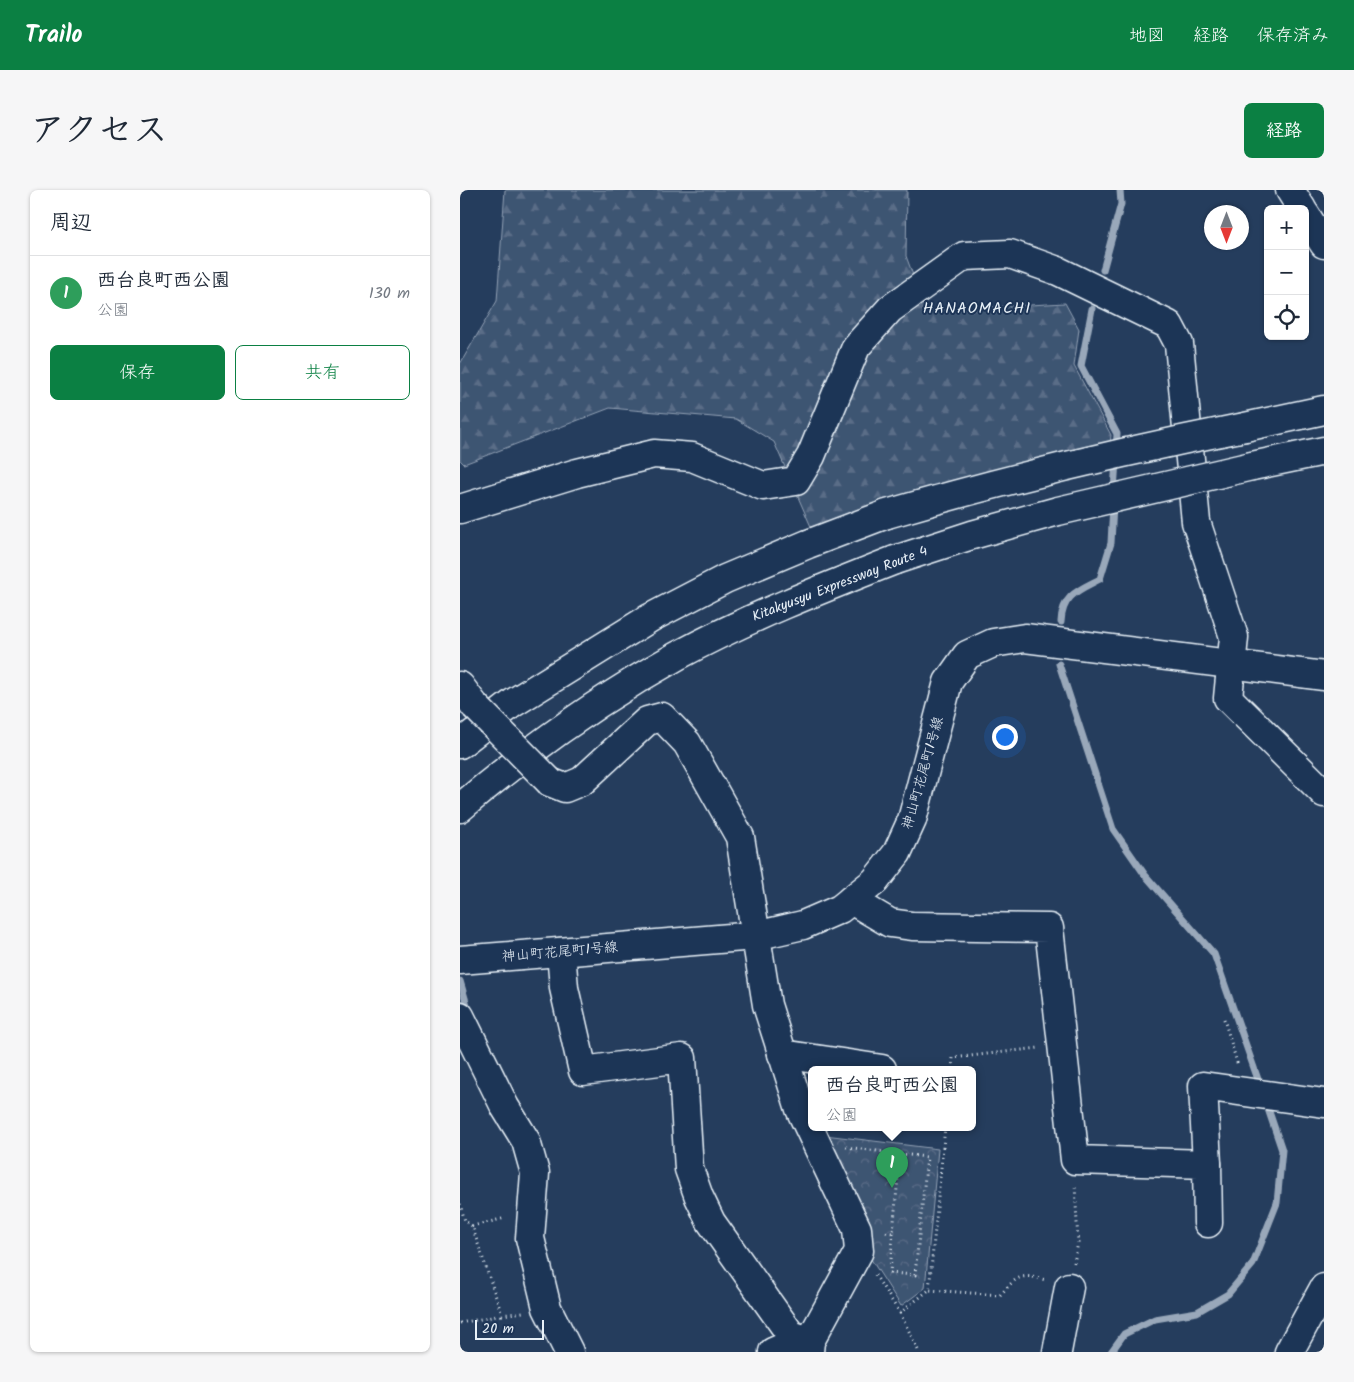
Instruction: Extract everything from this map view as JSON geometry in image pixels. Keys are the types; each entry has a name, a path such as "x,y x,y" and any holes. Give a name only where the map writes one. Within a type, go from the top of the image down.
{"main road":[{"path":"1290,190 1299,205"},
{"path":"1309,220 1324,244"},
{"path":"460,509 577,473 654,454 692,457 763,486 796,481 811,456 856,347 890,309 964,256 1010,254 1058,271 1169,325 1179,344 1196,522 1234,637 1228,698 1324,794"},
{"path":"460,744 513,703 650,618 733,576 808,544 887,514 1043,470 1138,448 1324,410"},
{"name":"Kitakyusyu Expressway Route 4","path":"460,808 548,739 610,697 676,657 746,621 816,590 895,560 972,535 1058,511 1324,451"},
{"name":"神山町花尾町1号線","path":"460,960 755,936 803,925 840,909 875,882 897,854 912,820 948,682 967,656 992,643 1025,638 1324,676"},
{"path":"468,696 550,782 565,788 582,781 647,722 662,717 688,743 740,837 767,1005 800,1109 808,1127"},
{"path":"851,900 890,922 912,926 1049,928 1074,1160 1207,1164"},
{"path":"561,952 564,988 583,1071 682,1058 689,1168 699,1197 711,1222 792,1336 807,1344"},
{"path":"460,1016 505,1107 526,1140 535,1173 530,1238 547,1308 569,1352"},
{"path":"782,1054 862,1066"},
{"path":"1208,1223 1203,1086 1324,1103"},
{"path":"807,1344 858,1240 810,1131"},
{"path":"1056,1352 1069,1287"},
{"path":"1289,1352 1324,1288"},
{"path":"773,1352 807,1344"}],"path":[{"path":"1224,1019 1233,1054 1258,1093"},
{"path":"952,1066 953,1058 1062,1046"},
{"path":"929,1290 946,1131"},
{"path":"845,1154 841,1146 927,1157 915,1275 890,1272 900,1154"},
{"path":"900,1313 929,1290 1000,1295 1017,1278 1029,1276 1069,1287 1078,1243 1074,1160"},
{"path":"460,1204 465,1221 472,1226 502,1315"},
{"path":"472,1226 532,1212"},
{"path":"893,1233 858,1240 900,1313 919,1352"},
{"path":"460,1323 547,1308"}],"green space":[{"path":"505,190 907,190 906,256 926,311 1065,303 1079,329 1074,366 1111,435 1110,445 937,485 812,529 774,442 736,419 610,408 464,464 460,460 460,364 497,301"},
{"path":"825,1135 938,1149 925,1288 901,1306 867,1253"}],"waterway":[{"path":"1103,270 1121,204 1120,190"},
{"path":"1092,309 1081,366 1117,434 1116,449"},
{"path":"1114,491 1116,460"},
{"path":"1061,622 1062,613 1068,599 1079,590 1100,579 1111,543 1113,505"},
{"path":"1059,664 1113,829 1145,875 1214,954 1261,1088"},
{"path":"460,981 469,1012"},
{"path":"1111,1352 1124,1334 1155,1319 1197,1312 1228,1294 1253,1264 1277,1203 1282,1150 1265,1100"}],"place":[{"name":"西台良町西公園","path":"892,1188"}],"district":[{"name":"HANAOMACHI","path":"977,308"}]}
